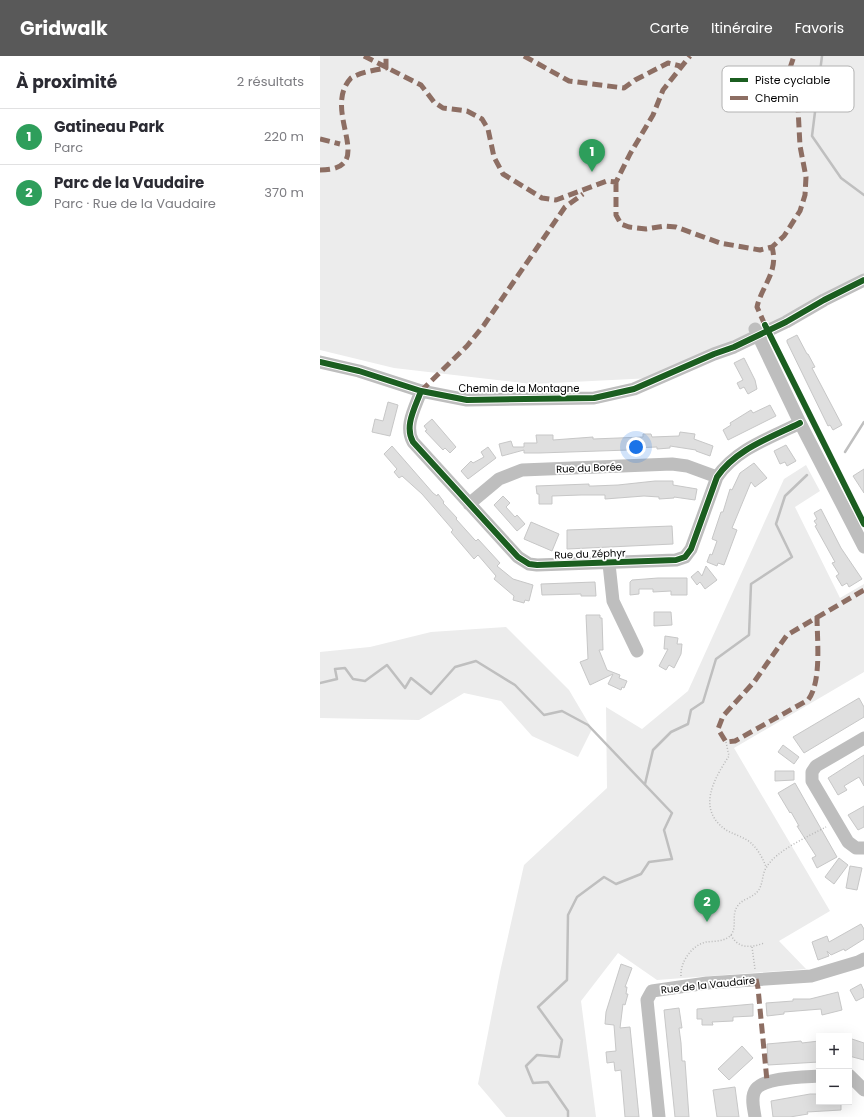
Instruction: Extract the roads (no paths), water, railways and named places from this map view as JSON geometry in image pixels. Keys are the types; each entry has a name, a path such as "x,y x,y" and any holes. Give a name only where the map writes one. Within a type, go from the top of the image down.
{"street":[{"name":"Chemin de la Montagne","path":"320,362 359,371 421,391 467,400 594,398 614,394 653,382 714,354 734,347 757,333 786,322 824,300 864,280"},
{"path":"757,333 800,423 860,531 864,546"},
{"name":"Rue du Zéphyr","path":"421,391 410,422 411,437 469,504 518,557 529,564 537,565 609,564 676,560 685,557 691,549 717,477 723,468 737,456 800,423"},
{"name":"Rue du Borée","path":"469,504 498,479 522,470 672,464 688,466 717,477"},
{"path":"609,564 613,601 637,651"},
{"path":"864,738 816,766 812,772 812,781 848,842 856,848 864,848"},
{"name":"Rue de la Vaudaire","path":"659,1117 647,1000 652,992 682,986 756,979 811,976 864,959"},
{"path":"755,1117 753,1097 756,1089 767,1081 816,1076"},
{"path":"852,1078 864,1090"}],"waterway":[{"path":"821,66 822,56"},
{"path":"815,112 812,136 841,178 864,195"},
{"path":"845,452 864,422"},
{"path":"645,784 653,750 671,732 688,724 691,710 703,702 716,659 749,635 751,584 792,557 776,524 785,496 807,475"},
{"path":"320,683 337,679 335,669 345,668 353,679 365,681 387,665 405,688 411,678 431,694 455,667 476,661 515,685 544,715 562,711 588,725 672,813 664,830 672,859 649,862 641,874 616,884 604,877 577,897 568,915 567,980 538,1007 562,1040 559,1057 537,1055 526,1066 533,1083 548,1082 568,1111 568,1117"}],"place":[{"name":"Gatineau Park","path":"592,172"},
{"name":"Parc de la Vaudaire","path":"707,922"}]}
